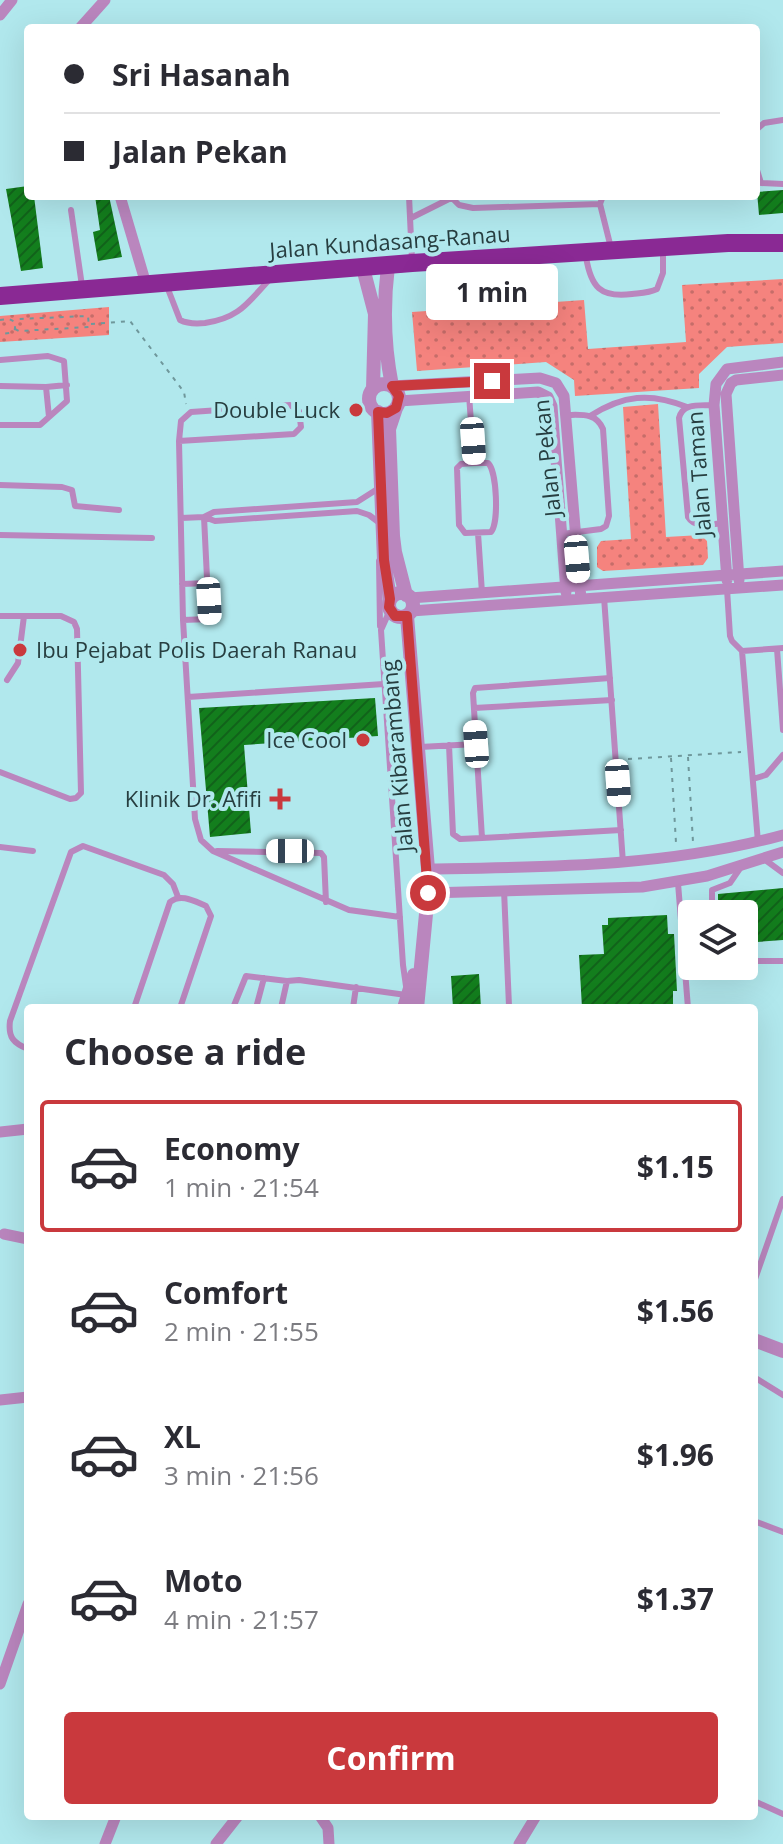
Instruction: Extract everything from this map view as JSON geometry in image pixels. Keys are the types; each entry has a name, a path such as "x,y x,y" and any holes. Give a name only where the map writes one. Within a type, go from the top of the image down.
{"highway":[{"name":"Jalan Kundasang-Ranau","path":"0,296 412,263 728,243 783,243"}],"street":[{"path":"0,15 12,0"},
{"path":"84,24 105,0"},
{"path":"122,200 156,284"},
{"path":"378,412 387,413 398,404 398,392 392,386 386,357 388,266"},
{"path":"363,268 375,314 370,402 378,412 383,533 390,605 399,617 408,605 482,593 783,571"},
{"name":"Jalan Taman","path":"729,522 714,405 716,384 727,369 783,362"},
{"name":"Jalan Taman","path":"733,588 728,388 731,383 743,378 783,375"},
{"name":"Jalan Pekan","path":"392,386 549,380 556,383 564,396 559,416 567,600"},
{"path":"373,389 382,384 392,386"},
{"name":"Jalan Pekan","path":"398,404 538,392 548,397 559,416 581,599"},
{"name":"Jalan Kibarambang","path":"398,404 389,429 393,536 408,605 428,869 423,940 409,1004"},
{"path":"390,605 396,595 408,605 567,600 783,585"},
{"path":"428,869 623,863 693,855 783,835"},
{"path":"428,893 605,890 678,883 741,867 783,852"},
{"path":"503,867 504,890"},
{"path":"0,1132 24,1129"},
{"path":"4,1234 24,1238"},
{"path":"758,1342 783,1351"},
{"path":"0,1400 24,1397"},
{"path":"0,1684 24,1615"},
{"path":"105,1844 114,1820"},
{"path":"216,1844 235,1820"},
{"path":"323,1820 328,1828 329,1844"},
{"path":"519,1844 534,1820"}],"lane":[{"path":"760,126 783,120"},
{"path":"760,180 761,183 783,184"},
{"path":"409,200 412,263"},
{"path":"411,218 444,200"},
{"path":"453,200 459,205 473,208 600,204"},
{"path":"573,200 573,205"},
{"path":"602,200 612,251"},
{"path":"71,210 82,289"},
{"path":"585,253 593,282 603,292 618,296 657,289 663,273 663,248"},
{"path":"156,284 180,320 196,324 228,319 243,308 274,275"},
{"path":"0,360 58,358 64,361 67,385 64,405 40,425 0,425"},
{"path":"469,382 474,463"},
{"path":"0,386 67,385"},
{"path":"46,387 49,417"},
{"path":"590,416 616,400 661,397 687,407"},
{"path":"179,441 294,434 301,427 299,411 290,405 188,413 181,421 179,441 183,620 195,819 201,840 213,851 326,902 349,910 400,917"},
{"path":"714,405 687,407 681,410 679,418 688,517 699,525 729,522"},
{"path":"559,416 590,416 596,418 603,429 608,522 596,531 562,534"},
{"path":"474,463 488,463 494,471 496,527 491,532 465,533 459,525 457,468 461,464 474,463"},
{"path":"0,485 62,487 72,490 75,506 119,510"},
{"path":"204,517 214,512 357,502 381,486"},
{"path":"181,518 204,517 215,521 357,511 369,515 383,533 378,564 381,630 403,965 409,1004 356,987 244,977 234,1004"},
{"path":"183,620 209,619 204,517"},
{"path":"478,533 482,593"},
{"path":"0,535 152,538"},
{"path":"182,584 208,583"},
{"path":"733,588 730,636 742,651 758,842"},
{"path":"604,597 623,863"},
{"path":"381,630 390,605"},
{"path":"0,616 69,617 77,629 81,793 70,799 0,772"},
{"path":"7,680 18,663 24,616"},
{"path":"742,651 780,649 783,730"},
{"path":"482,838 475,688 610,678"},
{"path":"188,697 384,684"},
{"path":"474,708 612,700"},
{"path":"418,747 476,744"},
{"path":"449,745 453,834 460,839 621,830"},
{"path":"753,779 766,775 783,755"},
{"path":"24,1047 12,1039 10,1021 71,852 83,846 164,875 173,884 178,897"},
{"path":"0,847 33,851"},
{"path":"213,851 321,853 324,857 326,902"},
{"path":"764,859 783,873"},
{"path":"712,900 712,890 730,883 741,867"},
{"path":"678,883 688,1004"},
{"path":"504,890 509,1004"},
{"path":"135,1004 170,902 178,897 206,906 211,916 181,1004"},
{"path":"758,961 783,961"},
{"path":"257,1004 264,978"},
{"path":"282,1004 287,981"},
{"path":"354,1004 356,987"},
{"path":"758,1271 783,1199"},
{"path":"758,1379 783,1395"},
{"path":"758,1523 783,1532"},
{"path":"758,1803 783,1814"}],"path":[{"path":"15,322 18,319 88,316 89,324"},
{"path":"0,320 15,322"},
{"path":"15,329 75,328 130,321 184,392 188,413"},
{"path":"15,322 15,329"},
{"path":"0,334 15,329"},
{"path":"616,760 750,752"},
{"path":"688,755 693,855"},
{"path":"671,756 677,857"}],"shaded area":[{"path":"783,279 783,343 727,347 699,374 699,388 575,396 574,380 546,362 417,371 412,312 584,300 588,349 686,342 682,285"},
{"path":"109,307 109,335 0,342 0,316"},
{"path":"658,404 666,537 701,535 707,541 708,558 703,565 603,571 597,567 597,547 601,541 631,539 623,407"}],"building":[{"path":"24,187 24,200 34,200 43,268 21,271 6,189"},
{"path":"783,190 783,213 759,215 760,192"},
{"path":"96,200 110,200 122,257 98,261 93,232 100,230"},
{"path":"487,236 487,246 455,248 455,238"},
{"path":"375,698 378,736 244,745 251,833 210,837 199,708"},
{"path":"783,888 783,940 758,942 758,900 718,900 718,894"},
{"path":"667,915 668,934 674,934 677,991 673,991 673,1004 582,1004 579,955 604,954 602,925 608,925 608,918"},
{"path":"479,974 481,1004 453,1004 451,976"}],"place":[{"name":"Double Luck","path":"356,410"},
{"name":"Ibu Pejabat Polis Daerah Ranau","path":"20,650"},
{"name":"Ice Cool","path":"363,740"},
{"name":"Klinik Dr. Afifi","path":"280,799"}],"route":[{"path":"428,893 407,616 395,616 389,607 384,560 378,412 392,412 396,408 399,396 392,386 492,381"}]}
